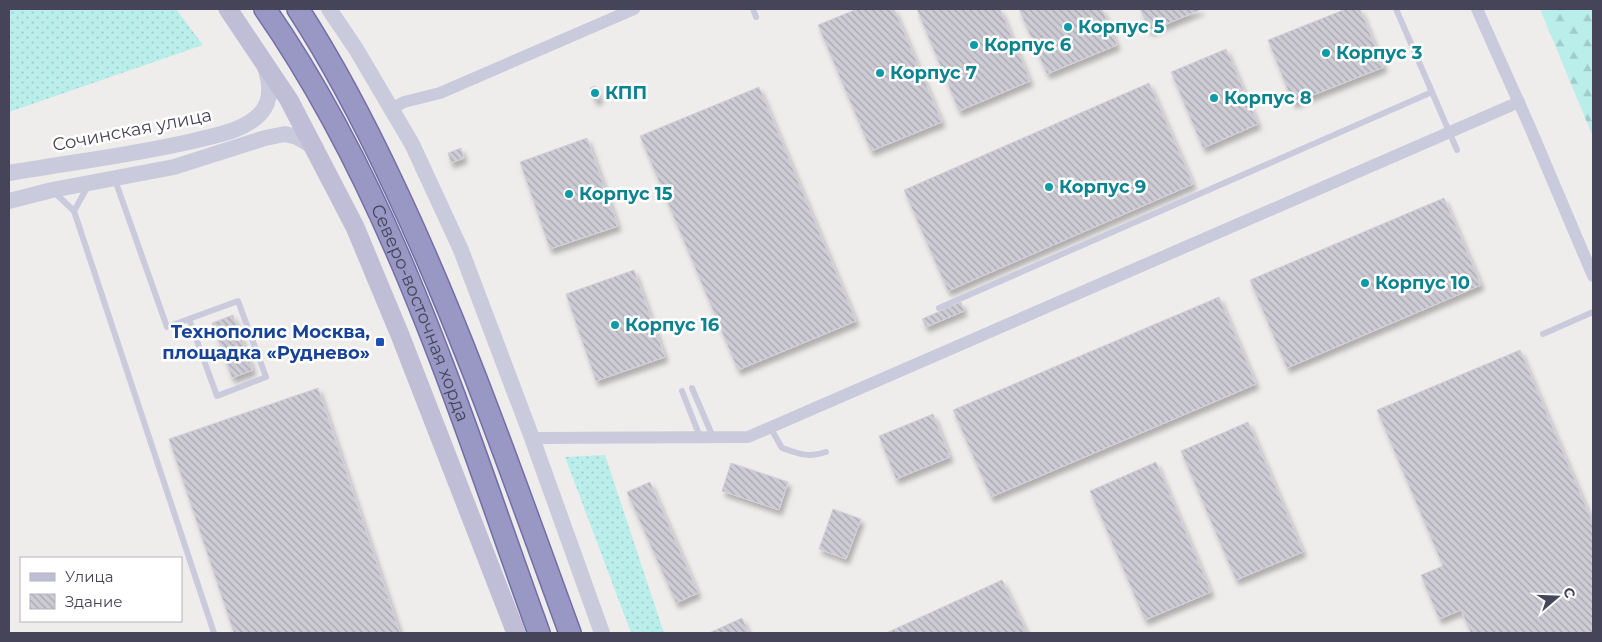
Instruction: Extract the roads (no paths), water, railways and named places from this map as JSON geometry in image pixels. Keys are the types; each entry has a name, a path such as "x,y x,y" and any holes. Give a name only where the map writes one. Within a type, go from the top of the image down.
{"highway":[{"name":"Северо-восточная хорда","path":"265,9 331,114 360,171 414,290 458,405 539,633"},
{"name":"Северо-восточная хорда","path":"298,9 322,45 371,137 424,249 484,399 570,633"}],"main road":[{"path":"228,9 290,100 355,227 400,334 516,633"}],"street":[{"path":"328,9 356,49 412,144 461,250 532,438 602,633"},
{"path":"391,109 404,102 440,93 634,9"},
{"path":"1477,9 1593,276"},
{"name":"Сочинская улица","path":"9,173 117,157 173,146 224,133 251,122 262,112 267,101 270,85 263,58"},
{"path":"532,438 748,437 1519,102"},
{"path":"9,201 52,190 174,167 264,138 285,134 297,137 316,148"}],"lane":[{"path":"753,9 756,16"},
{"path":"1396,9 1458,150"},
{"path":"939,308 1432,92"},
{"path":"115,178 167,327 188,319 238,301 266,378 217,396 188,319"},
{"path":"74,211 89,183"},
{"path":"52,190 74,211 214,633"},
{"path":"1543,334 1593,312"},
{"path":"692,388 707,437"},
{"path":"682,391 707,437"},
{"path":"770,427 782,448 814,456 826,452"}],"place":[{"name":"Корпус 5","path":"1068,27"},
{"name":"Корпус 6","path":"974,45"},
{"name":"Корпус 3","path":"1326,53"},
{"name":"Корпус 7","path":"880,73"},
{"name":"КПП","path":"595,93"},
{"name":"Корпус 8","path":"1214,98"},
{"name":"Корпус 9","path":"1049,187"},
{"name":"Корпус 15","path":"569,194"},
{"name":"Корпус 10","path":"1365,283"},
{"name":"Корпус 16","path":"615,325"},
{"name":"Технополис Москва, площадка «Руднево»","path":"380,342"}]}
